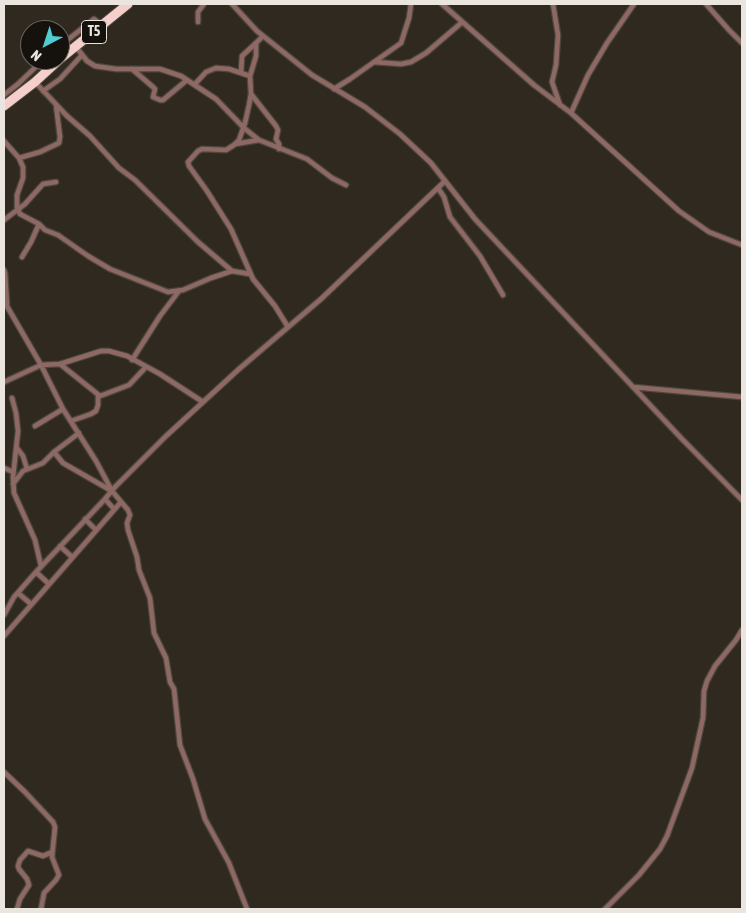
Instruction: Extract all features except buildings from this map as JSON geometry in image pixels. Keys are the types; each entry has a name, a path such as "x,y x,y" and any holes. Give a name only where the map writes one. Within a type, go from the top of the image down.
{"highway":[{"name":"T5","path":"70,52 128,4"},
{"name":"T5","path":"4,106 49,70"}],"street":[{"path":"198,22 198,12 204,4"},
{"path":"232,4 263,36 317,79 365,107 400,134 431,163 444,182 476,220 706,465 742,500"},
{"path":"334,88 402,41 411,4"},
{"path":"442,4 534,85 571,113 679,211 709,232 742,245"},
{"path":"553,4 558,35 556,65 552,82 560,105"},
{"path":"571,113 588,75 634,4"},
{"path":"706,4 742,43"},
{"path":"70,38 94,19 102,25"},
{"path":"374,62 404,64 411,62 424,55 460,24"},
{"path":"241,73 241,57 263,36"},
{"path":"234,145 244,128 251,94 250,76 256,56 256,44"},
{"path":"76,47 95,66 108,69 160,69 178,74 216,99 244,128 259,140 308,159 332,178 346,184"},
{"path":"43,91 60,78 82,55"},
{"path":"194,84 206,72 216,68 229,69 250,76"},
{"path":"132,69 153,87 153,97 160,100 165,99 187,80"},
{"path":"4,95 33,70"},
{"path":"35,82 66,116 90,136 119,168 135,180 167,214 232,271"},
{"path":"251,94 276,126 278,130 276,139 279,149"},
{"path":"18,158 40,152 59,143 56,105"},
{"path":"259,140 234,145 223,150 202,149 195,153 188,162 231,229 250,274 275,306 288,327"},
{"path":"4,141 22,164 24,172 17,195 18,210 23,217 63,238 110,269 168,292 180,291 232,271 250,274"},
{"path":"4,220 18,210 43,184 56,182"},
{"path":"4,614 18,593 36,572 165,437 321,299 444,182"},
{"path":"438,188 444,197 450,217 480,256 503,295"},
{"path":"22,257 39,224"},
{"path":"4,270 5,303 41,365 63,409 96,461 112,491 130,515 127,522 128,530 137,557 139,570 150,598 154,633 166,658 170,682 174,689 180,745 202,810 238,882 247,909"},
{"path":"132,360 160,316 180,291"},
{"path":"4,382 41,365 60,364 101,351 119,354 146,367 167,378 203,402"},
{"path":"60,364 98,395 105,395 129,386 146,367"},
{"path":"633,387 742,397"},
{"path":"71,421 96,411 98,395"},
{"path":"12,398 17,419 17,448 13,472 14,493 35,540 42,566"},
{"path":"35,426 63,409"},
{"path":"13,484 27,469 43,463 78,433"},
{"path":"17,448 23,456 27,469"},
{"path":"54,452 62,463 112,491"},
{"path":"4,468 13,472"},
{"path":"105,499 114,509"},
{"path":"4,636 121,502"},
{"path":"85,519 96,530"},
{"path":"60,546 72,557"},
{"path":"36,572 49,584"},
{"path":"18,593 31,604"},
{"path":"605,909 639,875 660,849 667,836 692,768 703,718 704,691 707,681 715,666 742,630"},
{"path":"4,772 21,787 52,822 55,834 52,859 58,875 44,894 41,909"},
{"path":"17,909 20,899 29,885 19,869 20,860 28,851 43,856 52,852"}]}
